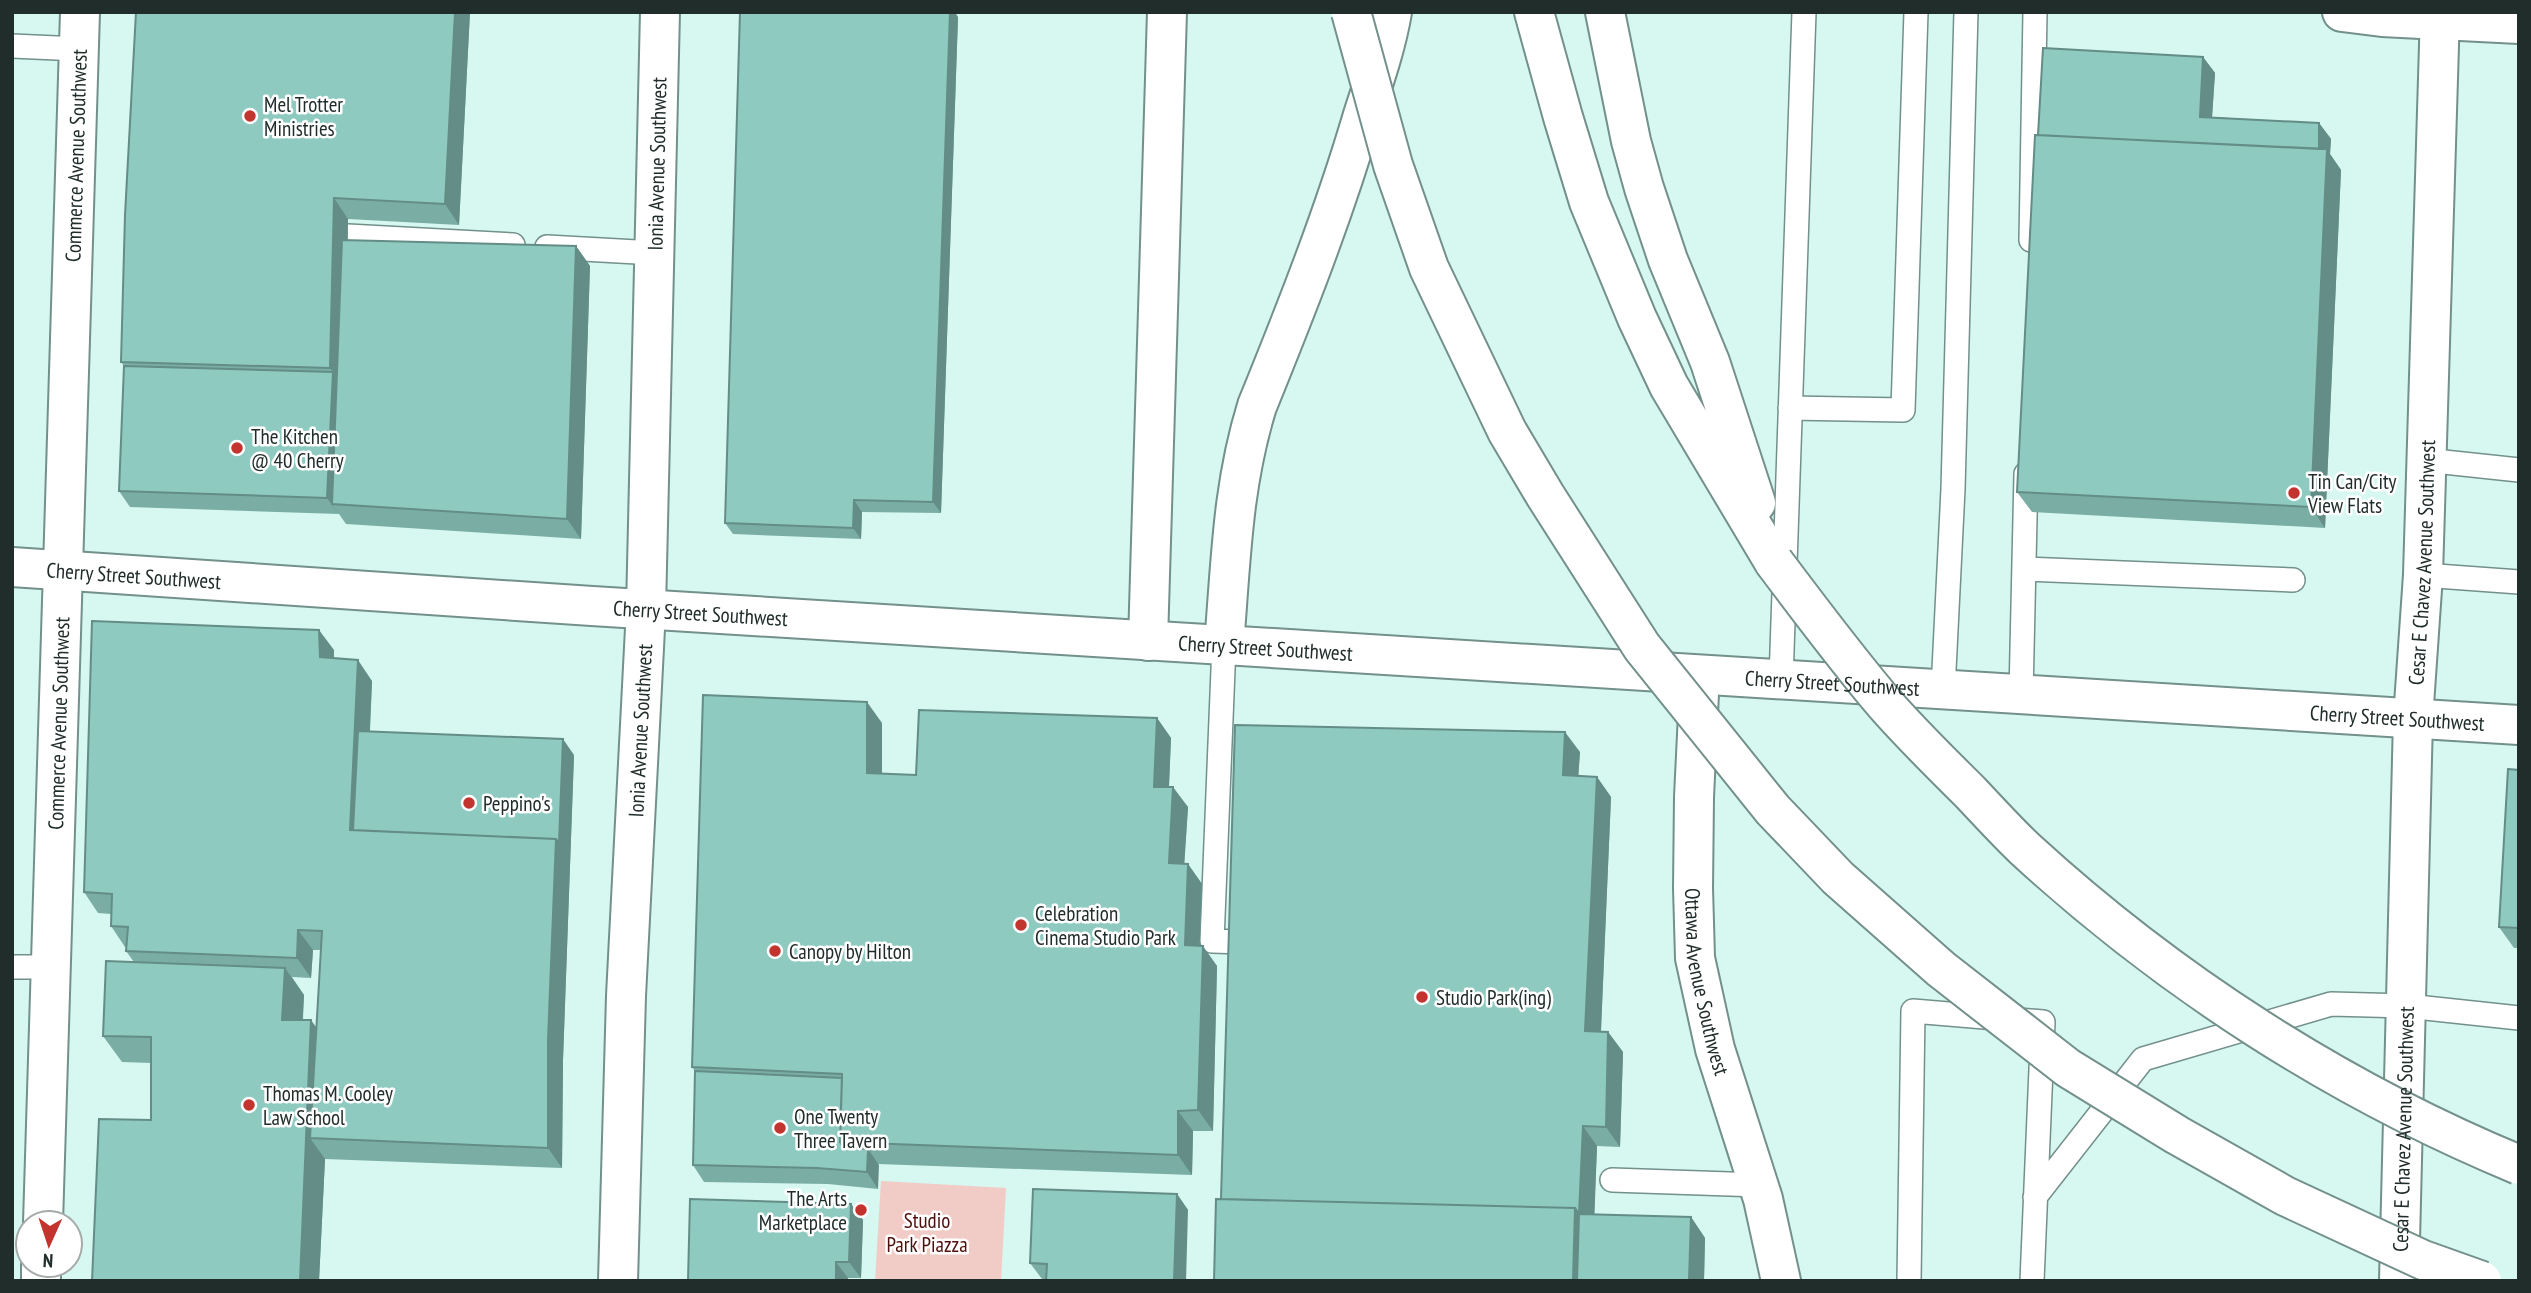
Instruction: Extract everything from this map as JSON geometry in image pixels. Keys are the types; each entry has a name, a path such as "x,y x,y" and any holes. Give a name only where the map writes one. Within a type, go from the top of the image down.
{"main road":[{"name":"Ionia Avenue Southwest","path":"618,1281 626,996 646,609 660,12"},
{"path":"1148,641 1167,12"},
{"path":"1351,12 1393,165 1429,268 1507,430 1642,647 1773,810 1838,878 1941,969 2068,1068 2177,1135 2285,1196 2423,1260 2482,1281"},
{"path":"1224,645 1235,502 1249,431 1320,248 1362,121 1392,12"},
{"path":"1534,12 1589,202 1637,318 1676,397 1774,562 1848,659 1905,725 2025,849 2113,923 2230,1012 2374,1097 2459,1140 2519,1165"},
{"path":"1605,12 1631,141 1644,188 1668,260 1710,362 1774,562"},
{"path":"2342,12 2382,17 2440,16 2519,24"},
{"name":"Cesar E Chavez Avenue Southwest","path":"2399,1281 2413,719 2423,575 2440,16"},
{"name":"Commerce Avenue Southwest","path":"43,1209 80,31"},
{"name":"Cherry Street Southwest","path":"12,567 1148,641 2519,725"},
{"name":"Ottawa Avenue Southwest","path":"1700,675 1694,797 1693,888 1696,958 1715,1049 1759,1185 1782,1281"}],"lane":[{"path":"1781,680 1804,12"},
{"path":"1790,408 1903,410 1916,12"},
{"path":"1943,690 1953,475 1966,12"},
{"path":"2030,263 2035,12"},
{"path":"12,46 80,31"},
{"path":"348,236 655,253"},
{"path":"2021,695 2026,457"},
{"path":"2425,460 2519,470"},
{"path":"2024,569 2293,580"},
{"path":"2423,575 2519,582"},
{"path":"1224,645 1212,941 1243,942"},
{"path":"12,967 50,967"},
{"path":"2035,1197 2143,1059 2331,1004 2407,1006 2519,1018"},
{"path":"1909,1281 1913,1011 2043,1022 2032,1281"},
{"path":"1612,1180 1759,1185"}],"green space":[{"name":"Studio Park Piazza","path":"881,1181 1006,1188 1001,1281 875,1281"}],"building":[{"name":"Mel Trotter Ministries","path":"136,12 455,12 445,204 334,198 330,368 121,362 125,215"},
{"path":"740,12 950,12 933,502 854,500 853,528 725,523"},
{"path":"2043,48 2203,57 2200,117 2319,123 2319,149 2038,135"},
{"path":"2035,135 2327,149 2311,507 2017,492"},
{"path":"342,240 576,246 567,519 332,504"},
{"name":"The Kitchen @ 40 Cherry","path":"124,366 333,372 327,498 119,491"},
{"path":"92,621 319,630 320,657 358,660 350,830 556,839 548,1040 548,1148 310,1138 322,931 298,930 297,958 126,951 128,927 111,926 112,894 84,892"},
{"name":"Celebration Cinema Studio Park","path":"703,695 867,702 867,773 916,775 919,710 1157,718 1154,787 1173,787 1169,863 1188,864 1185,945 1203,946 1198,1110 1178,1111 1178,1155 840,1142 842,1074 692,1067"},
{"name":"Studio Park(ing)","path":"1235,725 1565,732 1563,775 1597,777 1585,1031 1608,1032 1606,1127 1583,1126 1579,1214 1575,1208 1221,1199"},
{"name":"Peppino's","path":"358,731 563,739 559,843 556,839 353,830"},
{"path":"2508,769 2519,770 2519,928 2499,927"},
{"name":"Thomas M. Cooley Law School","path":"106,961 285,968 282,1020 311,1020 300,1281 92,1281 99,1119 151,1120 151,1037 103,1036"},
{"name":"One Twenty Three Tavern","path":"695,1071 842,1078 840,1142 843,1147 868,1149 867,1172 693,1165"},
{"path":"1033,1189 1177,1194 1174,1281 1046,1281 1047,1264 1030,1263"},
{"path":"690,1199 851,1204 849,1262 836,1262 836,1281 688,1281"},
{"path":"1216,1199 1575,1208 1573,1281 1214,1281"},
{"path":"1579,1214 1691,1217 1689,1281 1577,1281"}],"place":[{"name":"Mel Trotter Ministries","path":"250,116"},
{"name":"The Kitchen @ 40 Cherry","path":"237,448"},
{"name":"Tin Can/City View Flats","path":"2294,493"},
{"name":"Peppino's","path":"469,803"},
{"name":"Celebration Cinema Studio Park","path":"1021,925"},
{"name":"Canopy by Hilton","path":"775,951"},
{"name":"Studio Park(ing)","path":"1422,997"},
{"name":"Thomas M. Cooley Law School","path":"249,1105"},
{"name":"One Twenty Three Tavern","path":"780,1128"},
{"name":"The Arts Marketplace","path":"861,1210"}]}
